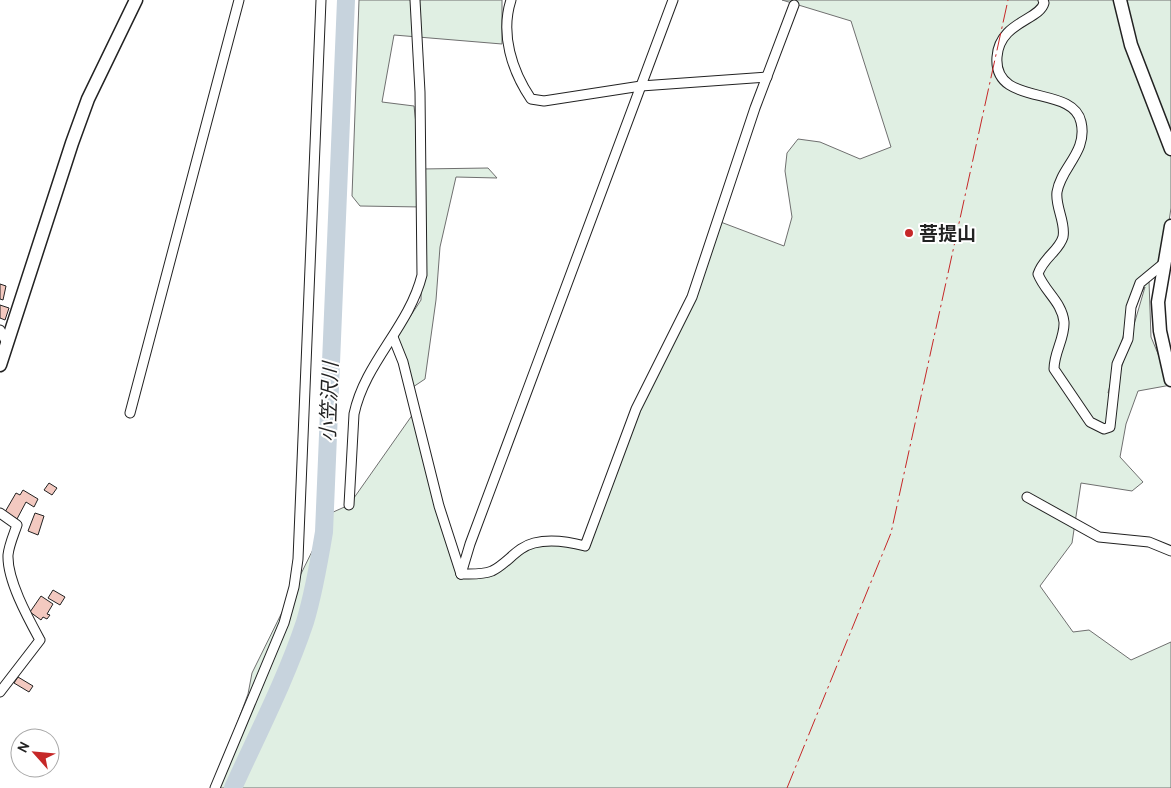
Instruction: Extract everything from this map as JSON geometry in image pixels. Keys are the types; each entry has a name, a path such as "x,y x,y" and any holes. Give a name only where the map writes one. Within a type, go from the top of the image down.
{"street":[{"path":"0,365 82,116 136,0"},
{"path":"130,414 239,0"},
{"path":"215,788 284,623 294,587 298,559 321,0"},
{"path":"349,505 354,414 357,400 369,372 393,337 414,301 422,275 420,92 415,0"},
{"path":"511,0 506,25 508,41 514,67 531,99 544,101 641,86 767,77"},
{"path":"461,574 470,544 673,0"},
{"path":"1043,0 1044,3 1040,11 1012,28 998,44 997,68 1000,76 1007,83 1022,90 1066,104 1076,111 1081,121 1081,144 1057,192 1062,221 1062,239 1058,247 1050,253 1041,265 1038,274 1042,285 1056,300 1064,322 1054,369 1090,422 1104,429 1110,427 1117,364 1128,340 1133,299 1140,283 1163,264"},
{"path":"1120,0 1131,45 1171,149"},
{"path":"461,574 483,574 493,570 521,549 535,543 573,543 585,546 636,409 692,297 767,77 794,6"},
{"path":"1171,226 1158,302 1160,331 1171,380"},
{"path":"0,330 7,343"},
{"path":"393,337 403,362 439,506 461,574"},
{"path":"1027,497 1099,536 1149,542 1171,551"},
{"path":"0,513 17,525 8,555 11,571 24,611 40,640 0,692"}],"green space":[{"path":"359,0 502,0 502,44 394,35 382,102 414,106 421,169 488,168 497,178 456,177 440,247 436,300 425,379 410,389 394,341 421,300 422,207 360,206 352,196"},
{"path":"782,0 1171,0 1171,208 1163,261 1149,281 1151,337 1171,385 1138,391 1126,424 1120,457 1143,482 1132,491 1081,483 1072,543 1040,586 1073,632 1089,630 1131,660 1171,642 1171,788 213,788 248,694 252,673 331,513 349,505 413,414 461,574 491,571 535,543 585,546 636,409 692,297 718,221 784,246 792,217 785,171 787,153 798,139 820,142 860,159 891,147 851,21","holes":["1145,287 1114,393 1108,393 1131,307"]}],"building":[{"path":"0,284 6,286 3,300 0,299"},
{"path":"0,305 9,308 5,320 0,318"},
{"path":"49,483 57,488 52,495 44,490"},
{"path":"23,490 38,499 34,507 26,502 17,519 5,512 16,493 20,495"},
{"path":"35,513 44,516 38,535 28,531"},
{"path":"53,590 65,597 60,605 48,598"},
{"path":"41,596 53,604 47,614 50,615 47,619 43,617 41,620 30,612"},
{"path":"18,677 33,686 29,692 14,683"}],"waterway":[{"name":"小笠沢川","path":"233,788 280,685 305,622 324,532 346,0"}],"power":[{"path":"787,788 891,533 1008,0"}],"place":[{"name":"菩提山","path":"909,233"}]}
